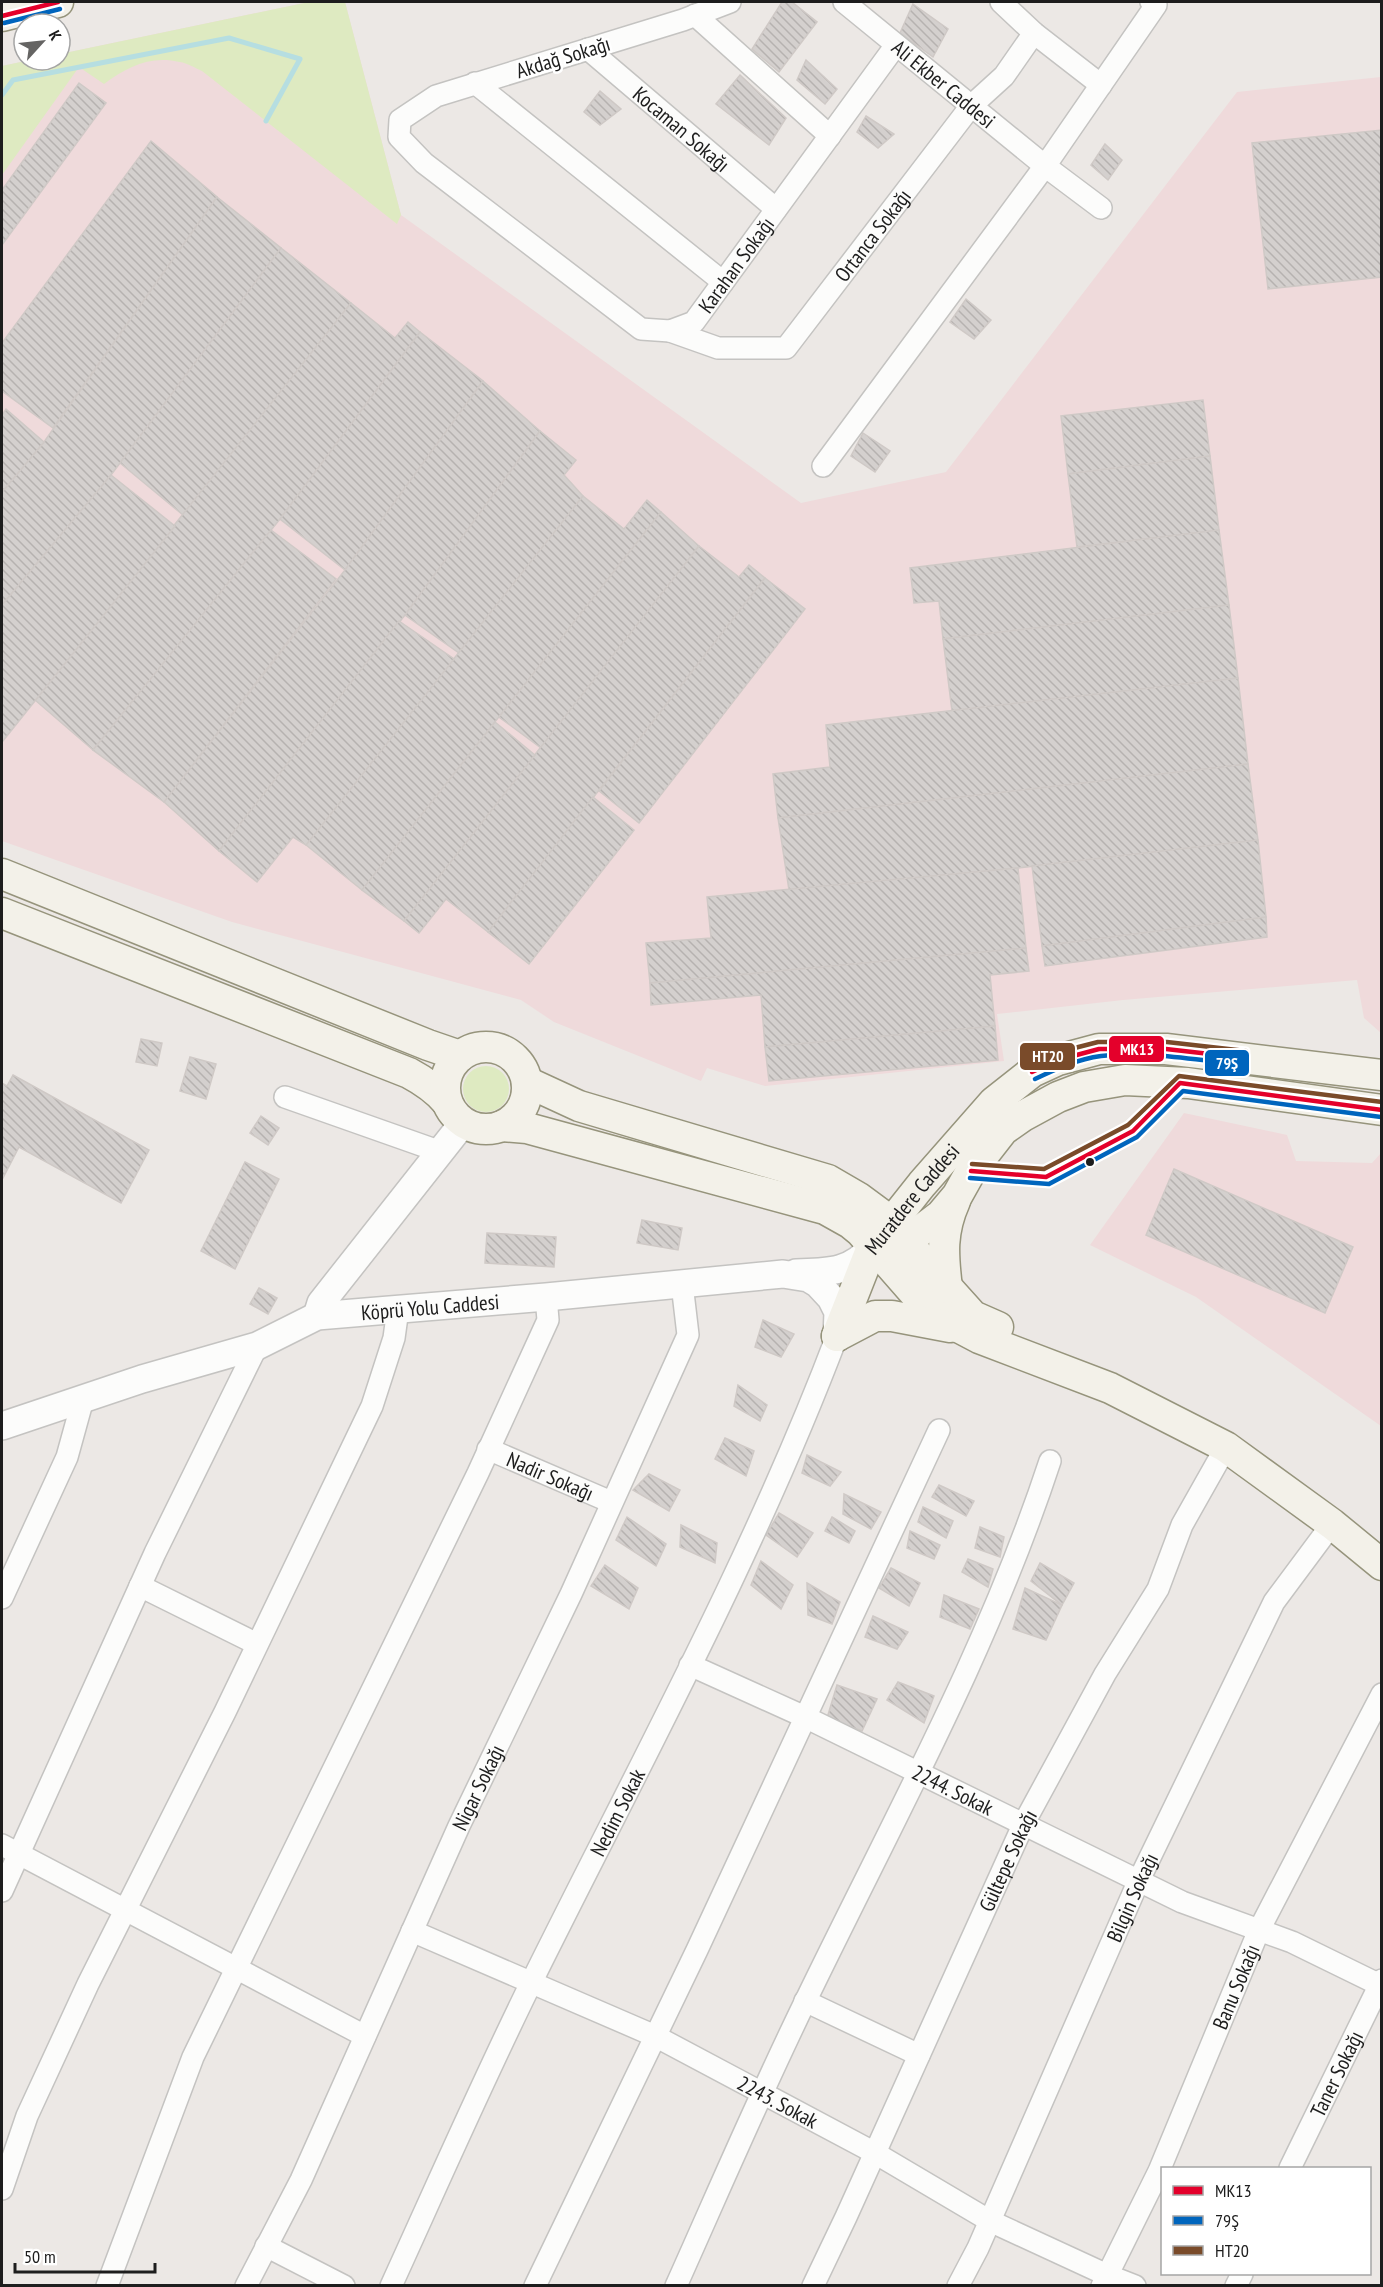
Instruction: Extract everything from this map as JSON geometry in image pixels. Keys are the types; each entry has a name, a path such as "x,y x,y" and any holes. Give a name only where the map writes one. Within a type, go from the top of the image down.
{"main road":[{"path":"2,16 58,2"},
{"path":"2,874 460,1056"},
{"path":"2,913 409,1073 439,1092 455,1112 476,1128 489,1129 502,1126 514,1119 527,1096 527,1082 522,1066 503,1050 490,1047 476,1048 460,1056 447,1074 445,1088 455,1112"},
{"name":"Muratdere Caddesi","path":"890,1238 922,1184 994,1102 1032,1072 1058,1060 1099,1049 1166,1049 1382,1075"},
{"path":"1264,1095 1329,1068"},
{"name":"Muratdere Caddesi","path":"890,1238 941,1215 957,1197 971,1171 1004,1130 1023,1116 1058,1097 1084,1087 1125,1080 1188,1083 1382,1110"},
{"path":"1336,1104 1382,1080"},
{"path":"527,1082 579,1106 879,1194 900,1193 922,1184"},
{"path":"502,1126 527,1128 825,1209 861,1232 890,1238"},
{"path":"828,1180 859,1198 890,1238 947,1288 973,1316 1085,1363 1233,1435 1382,1545"},
{"path":"947,1288 944,1240 946,1221 957,1197"},
{"path":"890,1238 918,1297 941,1318 979,1338 1110,1388 1226,1447 1332,1524 1382,1565"},
{"path":"837,1336 890,1238"},
{"path":"837,1336 876,1316 892,1316 961,1329"}],"street":[{"name":"Akdağ Sokağı","path":"670,331 641,329 424,163 399,137 400,120 436,96 696,15 730,2"},
{"name":"Ali Ekber Caddesi","path":"844,2 1045,166 1101,208"},
{"path":"1001,2 1034,33 1101,85"},
{"path":"822,466 1045,166 1154,3"},
{"path":"696,15 830,136"},
{"name":"Ortanca Sokağı","path":"670,331 718,348 786,348 971,106 1004,76 1034,33"},
{"name":"Karahan Sokağı","path":"670,331 694,322 896,45"},
{"name":"Kocaman Sokağı","path":"588,49 776,209"},
{"path":"476,83 723,282"},
{"path":"285,1097 441,1152"},
{"path":"316,1316 321,1303 441,1152 455,1112"},
{"path":"774,1274 825,1272 854,1265 890,1238"},
{"name":"Köprü Yolu Caddesi","path":"2,1426 257,1346 316,1316 546,1297 774,1274 808,1278 818,1284 831,1298 838,1312 837,1336"},
{"name":"Nigar Sokağı","path":"246,2286 301,2180 459,1826 571,1594 688,1335 682,1284"},
{"path":"107,2286 193,2057 468,1494 548,1320 546,1297"},
{"path":"2,2189 27,2116 88,1984 372,1406 394,1338 398,1310"},
{"name":"Nedim Sokak","path":"391,2286 531,1982 690,1665 762,1515 837,1336"},
{"path":"2,1891 10,1849 257,1346"},
{"path":"2,1598 67,1457 83,1399"},
{"path":"535,2286 655,2036 939,1430"},
{"name":"Gültepe Sokağı","path":"813,2286 1024,1823 1106,1674 1158,1589 1182,1525 1226,1447"},
{"name":"Nadir Sokağı","path":"488,1449 611,1502"},
{"path":"676,2286 806,2001 920,1774 985,1632 1050,1461"},
{"name":"Bilgin Sokağı","path":"958,2286 990,2221 1139,1880 1274,1602 1332,1524"},
{"path":"140,1586 257,1644"},
{"name":"2244. Sokak","path":"690,1665 1024,1823 1182,1902 1292,1942 1381,1984"},
{"name":"Banu Sokağı","path":"1105,2280 1159,2171 1259,1930 1382,1694"},
{"path":"10,1849 365,2036"},
{"name":"2243. Sokak","path":"412,1931 655,2036 875,2153 990,2221 1105,2280 1135,2286"},
{"name":"Taner Sokağı","path":"1291,2167 1381,1984"},
{"path":"806,2001 919,2055"},
{"path":"266,2246 344,2286"}],"shaded area":[{"path":"309,2 345,2 401,215 801,503 946,472 1237,92 1381,77 1381,1033 1364,1018 1357,980 1123,1000 997,1014 1004,1061 765,1086 707,1068 701,1081 554,1022 521,1000 232,922 2,841 2,66 12,64 12,72 72,72 72,51"},
{"path":"1184,1113 1287,1135 1296,1161 1372,1163 1381,1153 1381,1426 1196,1297 1090,1245"}],"green space":[{"path":"309,2 345,2 401,215 397,224 202,71 185,63 169,60 139,64 121,72 104,84 79,67 2,175 2,66 12,64 12,72 72,72 72,51"},
{"path":"486,1066 502,1073 509,1089 502,1105 486,1112 470,1105 463,1089 470,1073"}],"building":[{"path":"782,2 792,2 817,22 779,72 752,49"},
{"path":"913,4 948,29 933,57 900,33"},
{"path":"806,60 837,89 825,104 797,80"},
{"path":"740,75 786,118 769,145 716,104"},
{"path":"79,83 106,103 2,245 2,190"},
{"path":"600,91 621,109 600,125 584,112"},
{"path":"866,116 894,134 878,148 857,132"},
{"path":"1382,130 1382,277 1268,289 1252,143"},
{"path":"151,141 217,197 53,428 2,391 2,343"},
{"path":"1105,144 1122,160 1108,180 1091,165"},
{"path":"217,197 281,248 111,475 2,605 2,492 44,442"},
{"path":"281,248 351,303 183,515 120,463"},
{"path":"966,299 991,320 974,339 950,322"},
{"path":"351,303 395,338 408,322 420,332 280,519 93,750 35,700"},
{"path":"420,332 483,381 345,570 280,519"},
{"path":"483,381 540,431 405,615 219,851 164,802 345,570"},
{"path":"1203,400 1210,456 1068,474 1061,416"},
{"path":"6,409 44,442 2,492 2,415"},
{"path":"540,431 576,460 564,475 583,496 459,653 405,615"},
{"path":"863,433 890,451 875,472 851,456"},
{"path":"1210,456 1219,530 1077,547 1068,474"},
{"path":"111,475 175,526 2,742 2,605"},
{"path":"583,496 624,529 647,500 661,512 362,890 306,845"},
{"path":"661,512 699,546 541,748 499,717"},
{"path":"271,530 336,579 164,802 93,750"},
{"path":"1219,530 1229,605 943,639 939,601 914,603 910,568"},
{"path":"699,546 739,577 749,565 765,578 488,932 446,899 419,933 404,921"},
{"path":"765,578 805,609 639,823 599,791"},
{"path":"1229,605 1238,678 952,711 943,639"},
{"path":"399,621 454,659 306,845 293,837 257,882 219,851"},
{"path":"1238,678 1248,764 778,818 773,774 830,767 826,725"},
{"path":"495,722 535,755 404,921 362,890"},
{"path":"1248,764 1258,840 1018,868 789,890 778,818"},
{"path":"593,797 634,830 529,964 488,932"},
{"path":"1258,840 1266,917 1042,946 1032,866"},
{"path":"1018,868 1026,948 650,983 646,943 711,938 707,897"},
{"path":"1266,917 1267,937 1045,966 1042,946"},
{"path":"1026,948 1029,971 990,975 995,1026 765,1047 761,995 651,1005 650,983"},
{"path":"995,1026 998,1060 769,1081 765,1047"},
{"path":"141,1039 162,1043 157,1066 136,1062"},
{"path":"190,1057 216,1064 206,1099 180,1091"},
{"path":"13,1075 149,1150 121,1203 19,1147 2,1180 2,1083 7,1086"},
{"path":"261,1116 279,1128 268,1145 250,1133"},
{"path":"245,1162 279,1179 235,1269 201,1251"},
{"path":"1174,1169 1353,1247 1325,1313 1146,1235"},
{"path":"642,1220 682,1228 678,1250 637,1243"},
{"path":"487,1233 556,1237 554,1267 485,1263"},
{"path":"259,1288 277,1298 268,1314 250,1304"},
{"path":"763,1320 794,1334 781,1357 755,1347"},
{"path":"738,1385 767,1405 760,1421 734,1406"},
{"path":"725,1438 754,1451 746,1476 715,1459"},
{"path":"807,1455 841,1472 830,1486 802,1473"},
{"path":"649,1474 680,1490 669,1511 633,1490"},
{"path":"939,1485 974,1501 966,1516 932,1497"},
{"path":"844,1494 881,1512 871,1529 843,1514"},
{"path":"923,1507 953,1521 946,1538 918,1522"},
{"path":"779,1513 813,1533 797,1557 766,1535"},
{"path":"627,1517 666,1544 656,1566 616,1540"},
{"path":"832,1517 855,1531 849,1543 825,1531"},
{"path":"681,1525 717,1543 715,1563 680,1547"},
{"path":"980,1527 1004,1537 1000,1557 975,1548"},
{"path":"910,1531 940,1545 934,1559 907,1548"},
{"path":"968,1559 993,1569 988,1587 962,1572"},
{"path":"761,1561 793,1585 781,1609 751,1585"},
{"path":"1040,1563 1074,1583 1062,1605 1031,1581"},
{"path":"605,1565 638,1588 629,1609 591,1586"},
{"path":"891,1568 920,1583 909,1606 879,1588"},
{"path":"807,1583 840,1602 832,1624 808,1615"},
{"path":"1025,1588 1062,1605 1046,1640 1013,1629"},
{"path":"944,1595 979,1609 970,1629 940,1617"},
{"path":"873,1616 908,1632 897,1649 865,1637"},
{"path":"898,1682 934,1696 924,1723 887,1700"},
{"path":"837,1685 877,1699 862,1731 827,1718"}],"waterway":[{"path":"2,95 13,80 229,38 300,59 266,121"}],"transit line":[{"name":"MK13","path":"2,16 58,2"},
{"name":"79Ş","path":"4,23 60,9"},
{"name":"HT20","path":"1029,1065 1055,1053 1098,1042 1167,1042 1246,1051"},
{"name":"MK13","path":"1032,1072 1058,1060 1099,1049 1166,1049 1245,1058"},
{"name":"79Ş","path":"1035,1079 1084,1059 1101,1056 1172,1057 1244,1065"},
{"name":"HT20","path":"972,1164 1044,1169 1128,1125 1179,1076 1382,1102"},
{"name":"MK13","path":"971,1171 1046,1177 1133,1131 1180,1083 1382,1110"},
{"name":"79Ş","path":"970,1178 1049,1184 1137,1137 1183,1091 1381,1117"}]}
